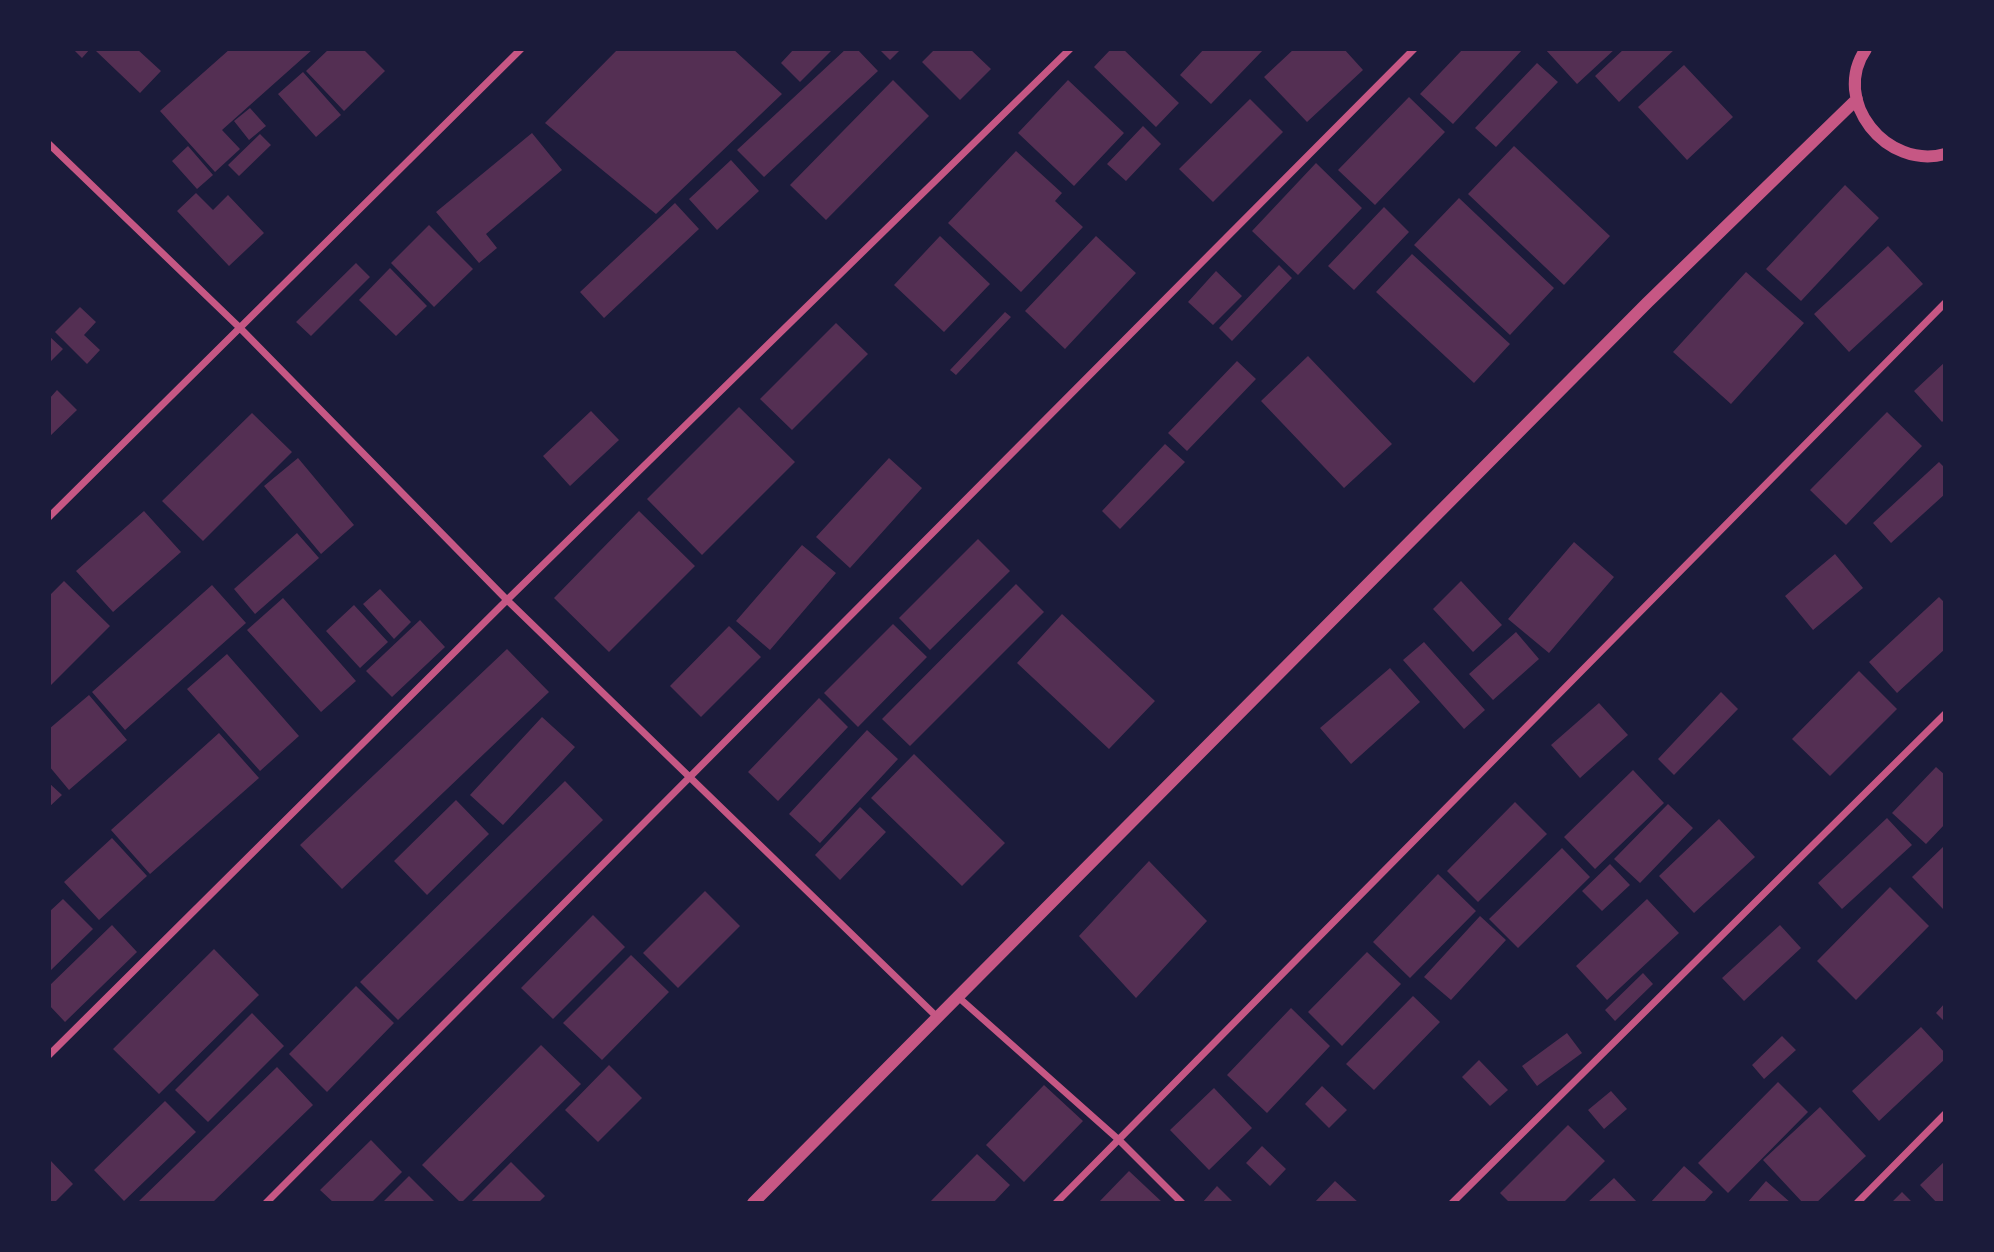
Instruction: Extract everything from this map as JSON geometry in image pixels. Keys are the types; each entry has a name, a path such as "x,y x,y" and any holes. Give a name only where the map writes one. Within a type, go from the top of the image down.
{"street":[{"path":"49,517 521,49"},
{"path":"49,1055 507,600 1070,49"},
{"path":"267,1203 689,775 1414,49"},
{"path":"1861,51 1856,77 1857,99 1864,120 1878,138 1897,150 1918,157 1944,156"},
{"path":"753,1203 1647,303 1857,99"},
{"path":"49,144 240,328 507,600 936,1016"},
{"path":"1056,1203 1945,303"},
{"path":"1452,1203 1945,714"},
{"path":"957,996 1118,1140 1182,1203"},
{"path":"1857,1203 1945,1114"}],"building":[{"path":"73,49 90,49 82,58"},
{"path":"137,49 161,71 140,93 96,51"},
{"path":"230,49 313,49 222,130 240,149 215,172 160,111"},
{"path":"329,49 363,49 385,71 344,111 306,71"},
{"path":"618,49 733,49 782,94 656,214 545,123"},
{"path":"794,49 833,49 800,82 781,63"},
{"path":"846,49 857,49 878,71 764,177 737,150"},
{"path":"879,49 901,49 890,60"},
{"path":"935,49 970,49 991,69 960,100 922,62"},
{"path":"1111,49 1123,49 1179,103 1156,127 1094,67"},
{"path":"1204,49 1264,49 1211,104 1180,75"},
{"path":"1294,49 1344,49 1363,70 1307,122 1264,77"},
{"path":"1463,49 1523,49 1453,124 1420,94"},
{"path":"1545,49 1615,49 1577,84"},
{"path":"1624,49 1675,49 1619,102 1595,76"},
{"path":"1537,63 1558,82 1496,147 1475,128"},
{"path":"1684,65 1733,117 1687,160 1638,107"},
{"path":"303,72 341,115 316,137 278,94"},
{"path":"893,80 929,116 826,220 790,185"},
{"path":"1068,80 1124,133 1074,186 1018,133"},
{"path":"1409,97 1445,132 1375,205 1338,170"},
{"path":"1250,99 1283,132 1213,202 1179,169"},
{"path":"250,108 266,126 249,140 234,121"},
{"path":"1143,126 1161,144 1126,181 1107,164"},
{"path":"532,133 562,170 486,234 497,248 479,263 436,212"},
{"path":"260,134 271,145 239,176 228,165"},
{"path":"188,146 213,175 197,189 172,161"},
{"path":"1514,146 1610,236 1564,285 1468,194"},
{"path":"1016,151 1062,193 1055,201 1083,227 1021,292 948,223"},
{"path":"731,160 759,191 717,230 689,199"},
{"path":"1316,163 1362,208 1298,275 1252,231"},
{"path":"1845,185 1879,218 1801,301 1766,269"},
{"path":"196,193 213,210 228,195 264,233 229,266 177,211"},
{"path":"1459,198 1554,288 1510,335 1414,245"},
{"path":"675,203 699,229 604,318 580,292"},
{"path":"1384,207 1409,232 1354,290 1328,266"},
{"path":"429,225 473,269 434,307 391,263"},
{"path":"940,236 990,284 944,332 894,285"},
{"path":"1096,236 1136,273 1065,349 1025,311"},
{"path":"1888,246 1923,284 1849,352 1814,314"},
{"path":"1412,254 1510,344 1474,383 1376,292"},
{"path":"356,263 370,277 311,336 296,322"},
{"path":"1279,265 1292,278 1232,341 1219,328"},
{"path":"390,268 427,306 396,336 359,300"},
{"path":"1216,271 1242,296 1213,325 1188,302"},
{"path":"1746,272 1804,323 1731,404 1673,352"},
{"path":"80,307 96,322 84,335 100,350 87,364 55,332"},
{"path":"1005,312 1011,317 956,375 950,370"},
{"path":"836,323 868,354 792,430 760,399"},
{"path":"49,336 63,349 49,363"},
{"path":"1308,356 1392,444 1344,488 1261,401"},
{"path":"1237,361 1256,379 1187,451 1168,433"},
{"path":"1945,362 1945,419 1942,422 1914,391"},
{"path":"57,390 77,410 49,437 49,399"},
{"path":"739,407 795,462 702,555 647,499"},
{"path":"591,411 619,440 570,486 543,456"},
{"path":"1887,412 1922,446 1846,525 1810,490"},
{"path":"252,413 292,452 203,541 162,501"},
{"path":"1165,444 1185,462 1120,529 1102,511"},
{"path":"298,458 354,525 321,554 264,486"},
{"path":"889,458 922,488 850,568 816,537"},
{"path":"1939,462 1945,468 1945,494 1891,543 1873,523"},
{"path":"144,511 181,552 113,612 76,571"},
{"path":"639,511 695,566 609,652 554,598"},
{"path":"297,533 319,558 255,614 234,589"},
{"path":"978,539 1010,571 930,650 899,618"},
{"path":"1574,542 1614,577 1549,653 1508,619"},
{"path":"802,545 836,573 770,650 736,621"},
{"path":"1835,554 1863,588 1813,630 1785,596"},
{"path":"64,581 110,626 49,687 49,596"},
{"path":"1461,581 1502,625 1473,652 1433,609"},
{"path":"1016,584 1044,612 910,746 882,719"},
{"path":"212,585 246,623 125,730 92,692"},
{"path":"380,589 411,622 394,639 363,604"},
{"path":"1939,597 1945,603 1945,649 1897,693 1869,662"},
{"path":"283,598 356,681 321,712 247,630"},
{"path":"354,605 388,642 360,668 326,631"},
{"path":"1062,614 1155,701 1109,749 1017,663"},
{"path":"420,620 445,647 392,697 366,671"},
{"path":"893,624 927,657 858,727 824,693"},
{"path":"729,626 761,657 701,717 670,686"},
{"path":"1516,632 1539,659 1493,700 1469,674"},
{"path":"1424,642 1485,710 1464,729 1403,660"},
{"path":"507,649 549,692 342,889 300,845"},
{"path":"227,654 299,736 260,771 187,689"},
{"path":"1390,668 1420,702 1351,764 1320,728"},
{"path":"1859,671 1897,709 1830,776 1792,739"},
{"path":"1721,692 1738,709 1674,775 1658,759"},
{"path":"89,695 127,740 69,790 49,766 49,729"},
{"path":"819,698 848,727 778,801 748,772"},
{"path":"1599,703 1628,735 1580,778 1551,745"},
{"path":"542,717 575,747 503,825 470,795"},
{"path":"867,730 898,759 820,843 789,814"},
{"path":"219,733 259,778 150,874 111,830"},
{"path":"914,754 1005,843 962,886 871,798"},
{"path":"1936,767 1945,775 1945,824 1926,844 1892,813"},
{"path":"1633,770 1664,803 1595,869 1564,837"},
{"path":"565,781 603,820 398,1020 360,982"},
{"path":"49,783 62,795 49,807"},
{"path":"456,800 489,834 427,895 394,861"},
{"path":"1515,802 1547,834 1478,902 1447,871"},
{"path":"1668,804 1693,828 1640,883 1614,859"},
{"path":"860,807 886,832 840,880 815,855"},
{"path":"1887,818 1912,845 1842,909 1818,883"},
{"path":"1719,819 1755,857 1694,913 1659,876"},
{"path":"112,838 147,876 99,920 64,882"},
{"path":"1945,845 1945,908 1943,909 1912,877"},
{"path":"1562,848 1590,877 1518,948 1489,919"},
{"path":"1149,861 1207,921 1136,998 1079,936"},
{"path":"1610,864 1630,885 1602,911 1582,891"},
{"path":"1438,874 1476,911 1410,978 1373,942"},
{"path":"1890,887 1929,926 1856,1000 1817,961"},
{"path":"705,891 740,926 678,988 643,953"},
{"path":"63,899 93,929 49,972 49,912"},
{"path":"1647,899 1679,933 1607,1000 1576,966"},
{"path":"593,915 625,947 553,1019 521,988"},
{"path":"1480,916 1506,940 1451,1000 1424,977"},
{"path":"112,925 137,952 65,1022 49,1005 49,986"},
{"path":"1780,925 1801,948 1744,1001 1722,978"},
{"path":"214,949 259,995 159,1094 113,1049"},
{"path":"1367,952 1401,984 1342,1046 1308,1012"},
{"path":"631,955 669,992 602,1060 563,1023"},
{"path":"1643,973 1653,984 1615,1021 1605,1010"},
{"path":"356,986 394,1023 327,1092 289,1054"},
{"path":"1413,996 1440,1022 1374,1090 1346,1064"},
{"path":"1945,1003 1945,1022 1936,1013"},
{"path":"1291,1008 1330,1046 1267,1113 1227,1075"},
{"path":"252,1013 284,1046 208,1122 175,1090"},
{"path":"1921,1027 1945,1053 1945,1059 1879,1121 1852,1091"},
{"path":"1567,1033 1582,1053 1537,1086 1522,1066"},
{"path":"1782,1036 1796,1050 1764,1079 1752,1065"},
{"path":"541,1045 581,1084 461,1203 422,1165"},
{"path":"1479,1060 1508,1090 1490,1106 1462,1077"},
{"path":"609,1065 642,1098 598,1142 565,1110"},
{"path":"277,1067 313,1105 212,1203 139,1201"},
{"path":"1778,1082 1808,1112 1728,1193 1698,1163"},
{"path":"1044,1085 1083,1121 1024,1182 986,1145"},
{"path":"1322,1086 1347,1110 1329,1128 1305,1104"},
{"path":"1214,1088 1252,1128 1209,1170 1170,1130"},
{"path":"1611,1091 1627,1109 1604,1129 1588,1110"},
{"path":"165,1101 196,1132 124,1201 94,1170"},
{"path":"1820,1107 1866,1156 1816,1203 1803,1203 1763,1160"},
{"path":"1568,1125 1605,1161 1563,1203 1510,1203 1500,1193"},
{"path":"371,1140 402,1172 371,1203 334,1203 320,1190"},
{"path":"1262,1146 1286,1169 1270,1186 1246,1163"},
{"path":"977,1154 1010,1185 993,1203 929,1203"},
{"path":"49,1159 73,1184 54,1203 49,1203"},
{"path":"1945,1161 1945,1203 1937,1203 1920,1185"},
{"path":"511,1162 545,1196 538,1203 470,1203"},
{"path":"1684,1166 1713,1192 1703,1203 1650,1203"},
{"path":"1129,1171 1163,1203 1098,1203"},
{"path":"409,1176 436,1203 382,1203"},
{"path":"1614,1178 1638,1203 1587,1203"},
{"path":"1335,1181 1359,1203 1314,1203"},
{"path":"1766,1181 1791,1203 1747,1203"},
{"path":"1217,1186 1234,1203 1202,1203"},
{"path":"1902,1192 1913,1203 1891,1203"}]}
